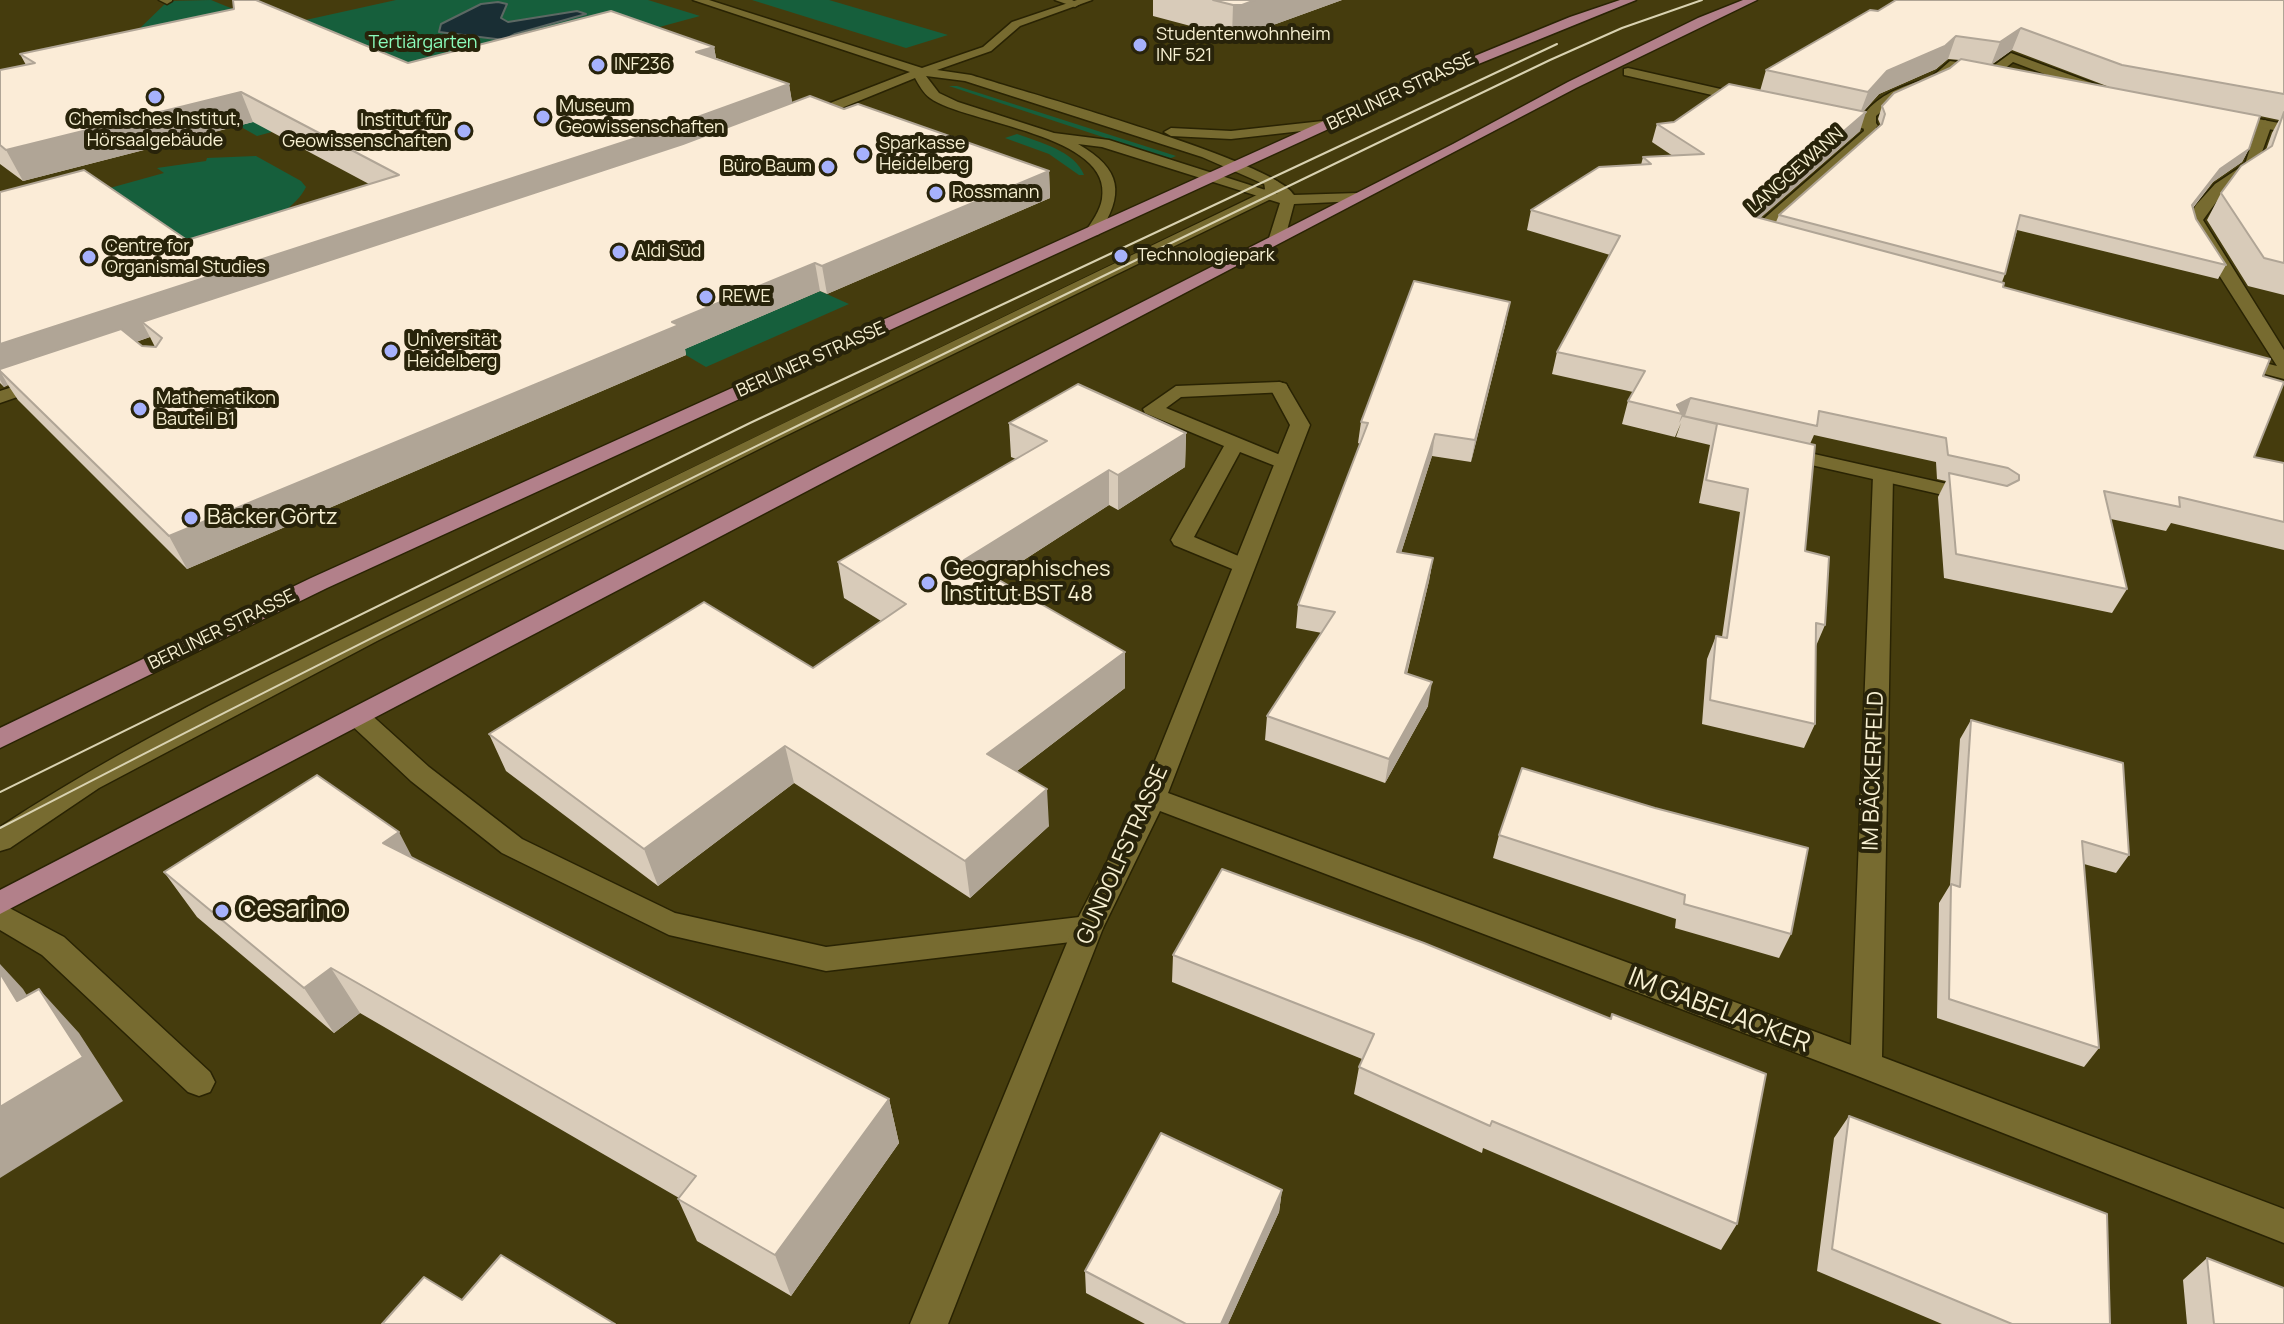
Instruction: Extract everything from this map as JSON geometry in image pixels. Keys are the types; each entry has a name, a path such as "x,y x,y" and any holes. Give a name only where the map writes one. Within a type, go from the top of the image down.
{"main road":[{"name":"BERLINER STRASSE","path":"0,739 334,576 1485,54 1631,0"},
{"path":"0,903 1612,65 1702,20 1752,0"}],"street":[{"path":"698,0 924,72 967,78 1239,167 1288,200 1358,197"},
{"path":"1060,0 1081,2"},
{"path":"796,122 872,89 987,49 1016,24 1081,2"},
{"name":"LANGGEWANN","path":"1787,241 1757,232 1871,132 1868,117 1884,100 1940,75 1954,64 1994,72 2011,57 2114,95"},
{"path":"924,72 920,76 933,95 1050,136 1087,155 1109,179 1109,204 1093,232"},
{"path":"1628,72 1764,103"},
{"name":"LANGGEWANN","path":"1810,113 1871,126"},
{"path":"2220,115 2284,128"},
{"path":"1116,126 1231,135 1332,124"},
{"path":"2265,124 2251,166 2220,187 2201,208 2195,220 2284,364"},
{"path":"1050,136 1104,143 1214,179 1268,189"},
{"path":"0,841 90,781 369,636 1268,189"},
{"path":"1277,238 1288,200"},
{"path":"2224,358 2284,374"},
{"path":"0,397 56,378"},
{"name":"GUNDOLFSTRASSE","path":"929,1324 1088,928 1153,798 1300,425 1279,388 1176,392 1152,409 1234,445"},
{"path":"1242,566 1182,540 1234,445 1283,463"},
{"path":"1760,448 1996,501"},
{"name":"IM BÄCKERFELD","path":"1866,1065 1883,476"},
{"path":"358,717 420,774 512,846 669,923 826,959 1088,928"},
{"name":"IM GABELACKER","path":"1153,798 1866,1065 2284,1226"},
{"path":"0,915 34,938 53,946 199,1082"}],"green space":[{"path":"211,0 260,20 106,61 168,1"},
{"name":"Tertiärgarten","path":"396,0 648,0 700,16 257,136 220,115 274,27"},
{"path":"752,0 829,0 948,35 906,48"},
{"path":"949,86 957,86 1176,156 1169,159"},
{"path":"1017,134 1065,154 1084,175 1079,175 1049,154 1005,138"},
{"path":"256,156 301,181 306,187 297,200 250,231 179,257 99,191 164,173 157,168 206,161 207,158"},
{"path":"820,291 849,304 706,367 679,351"}],"water":[{"path":"481,4 507,4 501,18 508,22 577,11 586,14 504,40 439,32 441,24"}],"building":[{"path":"233,0 256,0 408,63 611,11 714,47 696,52 789,84 670,127 0,344 0,192 84,170 187,240 399,175 241,92 6,150 0,145 0,70 35,63 20,54 234,9"},
{"path":"1213,0 1255,0 1233,5"},
{"path":"1896,0 2284,0 2284,94 2122,65 2021,28 2000,42 1956,36 1945,46 1887,71 1868,92 1766,70 1870,10 1878,11"},
{"path":"1961,59 2260,116 2249,149 2220,169 2192,205 2196,219 2226,265 2020,215 2005,274 1779,215 1882,124 1885,114 1882,106 1894,93 1950,68"},
{"path":"1729,84 1866,112 1756,207 1756,217 2004,283 2003,287 2270,359 2263,376 2284,382 2254,457 2284,463 2284,522 2179,497 2180,507 2104,491 2127,589 1956,554 1949,473 2007,486 2019,480 2019,475 2008,468 1948,455 1946,438 1819,411 1817,426 1691,398 1677,405 1682,414 1628,401 1645,371 1557,352 1620,236 1531,210 1599,167 1651,164 1643,157 1704,154 1657,124 1674,122"},
{"path":"810,96 844,109 858,104 1049,171 822,266 815,263 672,322 679,325 169,536 0,371 121,329 142,346 156,347 162,338 142,322 683,144"},
{"path":"2284,112 2284,263 2264,258 2221,193 2241,166 2272,146"},
{"path":"1414,281 1510,302 1475,440 1435,434 1397,552 1433,558 1405,673 1432,682 1389,759 1267,716 1335,612 1298,605 1368,423 1361,422"},
{"path":"1078,384 1186,433 1118,475 1109,470 964,560 1125,652 987,754 1047,789 965,861 785,746 644,849 489,734 704,602 813,668 906,604 838,562 1047,441 1009,423"},
{"path":"1683,416 1815,445 1805,551 1829,557 1825,625 1816,623 1815,724 1710,700 1716,636 1727,638 1748,489 1706,480 1717,424"},
{"path":"1971,720 2123,763 2129,855 2082,841 2099,1048 1949,999 1951,884 1960,887"},
{"path":"1522,768 1655,808 1808,848 1791,934 1684,904 1685,895 1499,835"},
{"path":"317,775 399,832 383,843 889,1099 775,1255 678,1199 696,1176 331,968 304,988 164,872"},
{"path":"1222,869 1424,943 1611,1019 1612,1014 1766,1074 1737,1224 1492,1121 1490,1126 1359,1067 1374,1034 1173,955"},
{"path":"0,973 17,1001 39,989 83,1057 0,1107"},
{"path":"1849,1116 2107,1214 2110,1324 2012,1324 1832,1249"},
{"path":"1161,1133 1282,1190 1221,1324 1186,1324 1085,1271"},
{"path":"501,1255 615,1324 382,1324 424,1277 462,1300"},
{"path":"2207,1258 2284,1288 2284,1324 2214,1324"}],"tram line":[{"path":"0,828 578,534 1160,248 1550,60 1622,28 1702,0"},
{"path":"0,792 750,423 1557,44"}],"place":[{"name":"Studentenwohnheim INF 521","path":"1140,45"},
{"name":"INF236","path":"598,65"},
{"name":"Chemisches Institut, Hörsaalgebäude","path":"155,97"},
{"name":"Museum Geowissenschaften","path":"543,117"},
{"name":"Institut für Geowissenschaften","path":"464,131"},
{"name":"Sparkasse Heidelberg","path":"863,154"},
{"name":"Büro Baum","path":"828,167"},
{"name":"Rossmann","path":"936,193"},
{"name":"Aldi Süd","path":"619,252"},
{"name":"Technologiepark","path":"1121,256"},
{"name":"Centre for Organismal Studies","path":"89,257"},
{"name":"REWE","path":"706,297"},
{"name":"Universität Heidelberg","path":"391,351"},
{"name":"Mathematikon Bauteil B1","path":"140,409"},
{"name":"Bäcker Görtz","path":"191,518"},
{"name":"Geographisches Institut BST 48","path":"928,583"},
{"name":"Cesarino","path":"222,911"}]}
